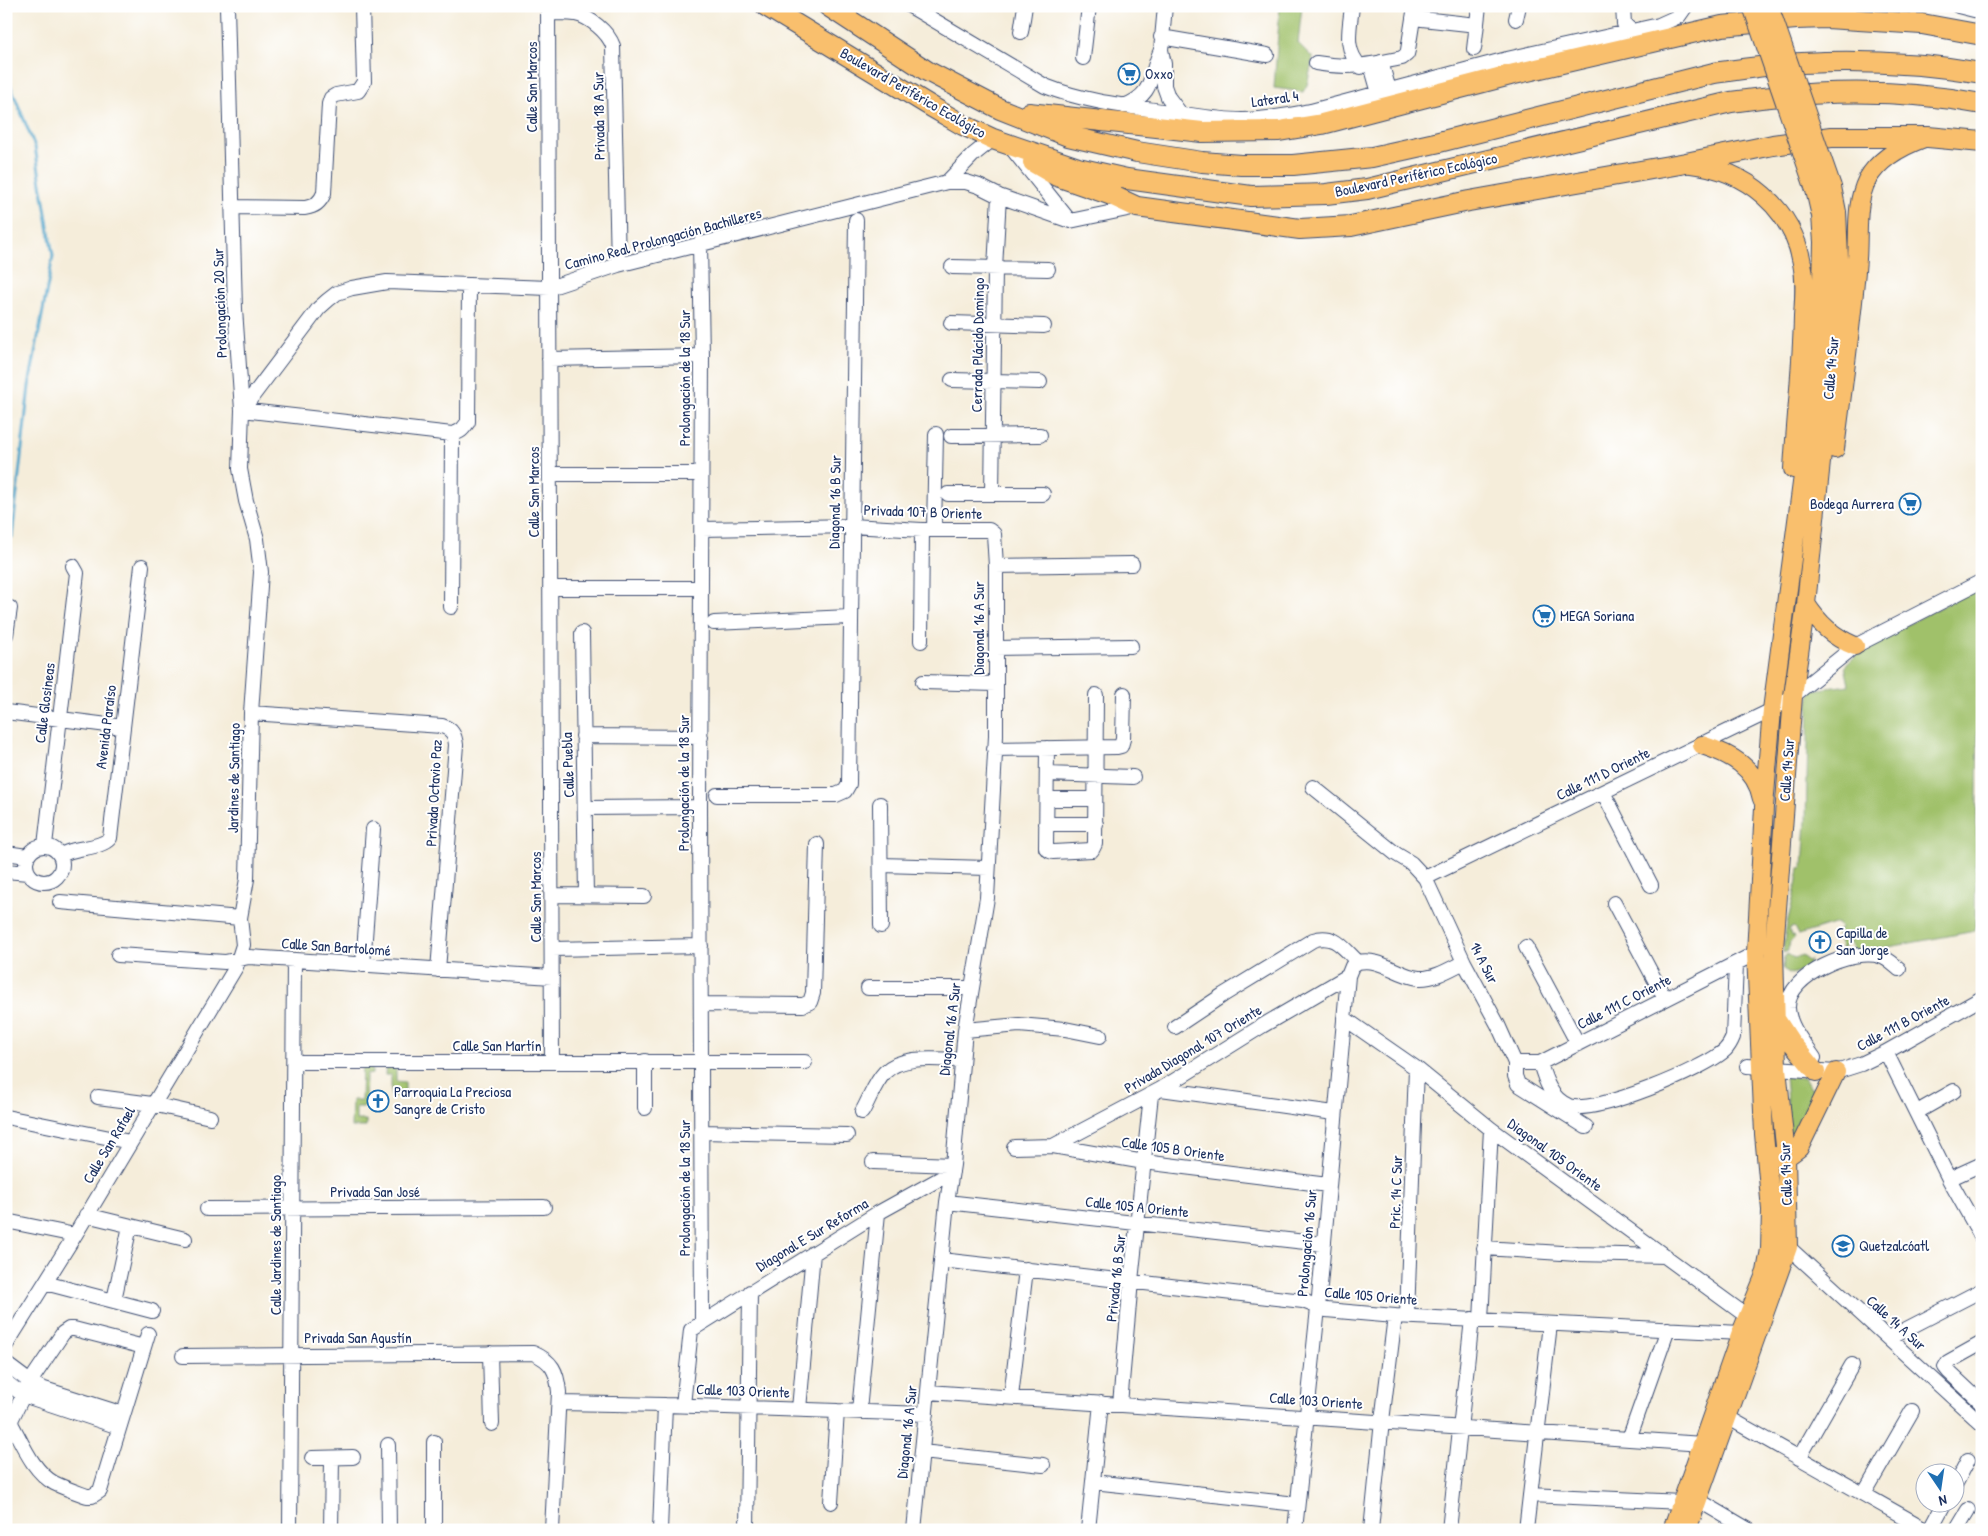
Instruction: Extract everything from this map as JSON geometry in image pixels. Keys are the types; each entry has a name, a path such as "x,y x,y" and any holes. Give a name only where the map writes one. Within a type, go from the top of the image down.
{"highway":[{"name":"Boulevard Periférico Ecológico","path":"766,6 932,107 1001,142 1078,168 1126,179 1251,196 1326,194 1367,189 1731,102 1757,98 1832,93 1906,94 1982,104"},
{"name":"Boulevard Periférico Ecológico","path":"828,6 927,71 1000,109 1068,136 1146,154 1202,162 1241,165 1293,165 1372,156 1435,143 1714,73 1801,63 1873,63 1938,66 1982,73"},
{"path":"1000,109 1202,132 1279,131 1322,124 1509,67 1636,39 1803,12 1827,18 1922,24 1982,35"},
{"path":"1001,142 1057,176 1137,206 1300,230 1351,226 1469,201 1686,163 1773,145 1831,137 1928,137 1982,142"}],"main road":[{"name":"Calle 14 Sur","path":"1672,1530 1690,1501 1727,1417 1788,1247 1786,1156 1762,1067 1775,1017 1774,949 1777,910 1811,556 1823,242 1816,190 1752,6"},
{"name":"Calle 14 Sur","path":"1687,1530 1690,1501 1703,1444 1766,1272 1770,1249 1771,1210 1766,1156 1756,953 1764,807 1772,710 1798,517 1817,430 1840,282 1838,212 1832,187 1769,6"},
{"path":"1811,556 1824,531 1847,359 1857,259 1858,218 1864,189 1874,170 1884,160 1905,145 1928,137"},
{"path":"1686,163 1708,166 1737,177 1756,188 1781,214 1795,238 1800,252 1804,275 1803,331 1792,484 1798,517"},
{"path":"1805,610 1827,630 1844,642 1855,646"},
{"path":"1702,745 1726,753 1746,768 1755,778 1760,788 1764,807"},
{"path":"1766,1156 1786,1156 1799,1148 1825,1072 1791,1042 1775,1017"}],"street":[{"name":"Prolongación 20 Sur","path":"227,6 235,309 242,410 240,468 246,501 257,539 261,572 260,595"},
{"path":"233,207 305,208 313,207 322,198 324,193 328,104 336,94 358,91 364,82 362,6"},
{"name":"Lateral 4","path":"910,6 1045,86 1078,98 1124,106 1240,120 1273,118 1311,111 1384,91 1509,67"},
{"path":"1021,32 1025,6"},
{"path":"1083,58 1089,6"},
{"path":"1124,106 1141,97 1157,85 1164,64 1161,44 1165,6"},
{"path":"1352,6 1348,45 1354,59 1371,65 1384,91"},
{"path":"1474,49 1478,6"},
{"path":"1623,6 1624,24 1636,39 1679,16 1686,6"},
{"path":"1958,6 1982,12"},
{"name":"Privada 18 A Sur","path":"548,10 580,16 602,30 614,46 618,264"},
{"name":"Calle San Marcos","path":"548,10 552,1062"},
{"path":"1316,63 1338,67 1371,65 1402,58 1407,54 1414,12 1477,25"},
{"path":"1161,44 1267,54"},
{"path":"1157,85 1180,113"},
{"path":"946,182 973,155 1001,142 1070,221 1137,206"},
{"name":"Camino Real Prolongación Bachilleres","path":"242,410 319,308 337,293 352,288 374,283 469,284 549,288 618,264 946,182 966,182 979,186 1000,196 1070,221"},
{"name":"Cerrada Plácido Domingo","path":"992,494 995,268 1000,196"},
{"name":"Diagonal 16 B Sur","path":"717,795 836,795 845,791 848,784 856,220"},
{"name":"Prolongación de la 18 Sur","path":"683,1406 697,1326 700,1132 702,356 700,243"},
{"path":"952,267 1048,269"},
{"path":"242,410 452,434 463,430 468,422 469,284"},
{"path":"951,323 1044,326"},
{"path":"549,359 702,356"},
{"path":"952,380 1040,382"},
{"path":"452,434 452,607"},
{"path":"921,641 936,434"},
{"path":"951,436 1040,435"},
{"path":"550,474 701,474"},
{"path":"948,494 1043,494"},
{"name":"Privada 107 B Oriente","path":"702,529 851,526 928,530 989,530 992,532"},
{"name":"Diagonal 16 A Sur","path":"914,1530 947,1202 953,1168 965,1030 987,898 994,749 996,648 996,566 992,532"},
{"path":"996,566 1132,564"},
{"name":"Calle Glosineas","path":"45,846 77,573 73,566"},
{"name":"Avenida Paraíso","path":"60,856 66,851 101,844 110,838 142,566"},
{"name":"Calle 111 D Oriente","path":"1425,878 1772,710 1855,646 1982,580"},
{"path":"550,588 701,588"},
{"name":"Jardines de Santiago","path":"238,960 243,945 240,918 247,879 250,842 251,713 260,595"},
{"path":"6,635 10,608"},
{"path":"714,623 850,617"},
{"name":"Calle Puebla","path":"582,633 586,895"},
{"path":"996,648 1131,646"},
{"path":"923,682 995,684"},
{"path":"994,749 1094,749 1118,747 1122,743 1124,694"},
{"path":"1047,748 1046,848 1050,852 1088,851 1094,849 1096,824 1094,775 1096,695"},
{"path":"6,712 123,727"},
{"name":"Privada Octavio Paz","path":"251,713 442,726 452,731 456,745 438,970"},
{"path":"583,736 701,737"},
{"path":"1047,774 1133,777"},
{"path":"1313,787 1396,854 1411,863 1425,878"},
{"path":"1603,792 1651,885"},
{"path":"1047,799 1095,799"},
{"path":"880,804 881,926"},
{"path":"585,808 700,807"},
{"path":"1046,824 1096,824"},
{"path":"363,965 373,829"},
{"path":"701,1004 803,1005 810,1002 814,993 817,844"},
{"path":"45,846 52,848 62,861 60,872 52,880 41,882 31,877 28,873 26,861 35,848 45,846"},
{"path":"6,853 28,856"},
{"path":"881,865 988,868"},
{"path":"6,871 28,873"},
{"name":"14 A Sur","path":"1425,878 1464,962 1498,1025 1515,1069"},
{"path":"552,895 644,896"},
{"path":"60,902 240,918"},
{"path":"1614,903 1665,1000"},
{"path":"1175,1027 1223,994 1313,940 1324,937 1333,939 1358,962"},
{"path":"552,949 701,946"},
{"path":"1526,947 1578,1044"},
{"name":"Calle 111 C Oriente","path":"1515,1069 1540,1063 1756,953"},
{"path":"1825,1072 1792,1023 1788,1005 1794,991 1808,975 1818,969 1852,956 1863,954 1882,956 1899,969"},
{"name":"Calle San Bartolomé","path":"118,955 225,962 249,957 552,977"},
{"name":"Calle San Rafael","path":"6,1345 236,967 238,960"},
{"name":"Calle Jardines de Santiago","path":"290,1530 294,960"},
{"path":"1348,976 1352,966 1358,962 1369,961 1420,978 1434,976 1464,962"},
{"path":"1540,1063 1545,1080 1553,1095 1568,1106 1586,1107 1617,1100 1648,1089 1710,1061 1730,1046 1733,1037 1736,964"},
{"name":"Prolongación 16 Sur","path":"1295,1530 1318,1308 1334,1113 1348,976"},
{"name":"Privada Diagonal 107 Oriente","path":"1053,1146 1156,1092 1262,1026 1348,976"},
{"path":"868,988 971,988"},
{"name":"Calle 111 B Oriente","path":"1762,1067 1825,1072 1861,1064 1982,998"},
{"name":"Diagonal 105 Oriente","path":"1344,1018 1416,1068 1491,1129 1748,1317"},
{"path":"965,1030 1019,1026 1065,1029 1100,1036"},
{"path":"1886,1052 1949,1179 1982,1238"},
{"path":"862,1112 884,1073 894,1065 916,1060 962,1060"},
{"path":"645,1061 645,1108"},
{"name":"Calle San Martín","path":"294,1062 806,1062"},
{"name":"Pric. 14 C Sur","path":"1371,1530 1382,1422 1401,1316 1416,1068"},
{"path":"1515,1069 1518,1084 1586,1127"},
{"path":"1156,1092 1334,1113"},
{"name":"Privada 16 B Sur","path":"1120,1404 1144,1162 1156,1092"},
{"path":"1917,1112 1954,1092"},
{"path":"98,1096 152,1104 210,1117"},
{"path":"6,1117 130,1142"},
{"path":"1449,1530 1461,1427 1477,1320 1484,1248 1491,1129"},
{"path":"700,1132 847,1135"},
{"name":"Calle 105 B Oriente","path":"1014,1147 1053,1146 1144,1162 1328,1185"},
{"path":"873,1162 953,1168"},
{"path":"1949,1179 1982,1164"},
{"name":"Diagonal E Sur Reforma","path":"697,1326 953,1168"},
{"name":"Calle 105 A Oriente","path":"947,1202 1323,1244"},
{"name":"Privada San José","path":"207,1209 544,1207"},
{"path":"859,1411 878,1213"},
{"path":"86,1215 185,1239"},
{"path":"6,1221 75,1234"},
{"path":"114,1300 130,1226"},
{"name":"Calle 14 A Sur","path":"1788,1247 1982,1424"},
{"path":"1484,1248 1577,1254 1666,1256"},
{"path":"799,1409 813,1253"},
{"name":"Calle 105 Oriente","path":"941,1260 1303,1301 1326,1310 1401,1316 1742,1334"},
{"path":"1011,1397 1026,1269"},
{"path":"45,1283 152,1311"},
{"path":"1889,1338 1982,1290"},
{"path":"747,1530 750,1292"},
{"path":"1526,1530 1550,1324"},
{"path":"144,1347 69,1329 63,1333 30,1382 13,1416 12,1425 34,1464 41,1473 53,1482 87,1496 92,1496 100,1491 148,1334"},
{"path":"1629,1438 1668,1329"},
{"path":"1982,1343 1948,1362 1945,1367 1982,1403"},
{"path":"490,1353 492,1424"},
{"name":"Privada San Agustín","path":"183,1356 533,1353 546,1358 554,1370 558,1381 560,1404"},
{"path":"6,1364 41,1388 121,1420"},
{"path":"1799,1458 1852,1365"},
{"path":"6,1382 23,1395 121,1420"},
{"name":"Calle 103 Oriente","path":"928,1392 1703,1444"},
{"path":"1088,1530 1101,1403"},
{"path":"552,1530 560,1404"},
{"name":"Calle 103 Oriente","path":"560,1404 665,1405 926,1414"},
{"path":"660,1530 665,1405"},
{"path":"831,1502 837,1411"},
{"path":"1864,1494 1912,1411"},
{"path":"1727,1417 1928,1530 1938,1514"},
{"path":"434,1442 434,1530"},
{"path":"388,1445 389,1530"},
{"path":"922,1452 1043,1465"},
{"path":"312,1458 354,1458"},
{"path":"331,1530 332,1458"},
{"path":"1966,1464 1968,1460"},
{"path":"1093,1482 1297,1504"},
{"path":"1530,1494 1690,1501 1749,1530"},
{"path":"1956,1530 1968,1510"}],"green space":[{"path":"1280,6 1302,6 1298,43 1313,58 1307,85 1303,92 1274,88"},
{"path":"1982,585 1982,727 1978,728 1975,931 1856,953 1848,940 1842,950 1836,931 1841,929 1837,923 1798,935 1794,927 1789,929 1791,936 1794,938 1790,942 1788,951 1783,953 1799,868 1803,867 1809,701 1812,690 1849,685 1845,666 1865,647"},
{"path":"1787,954 1794,958 1802,955 1807,961 1810,960 1809,963 1803,970 1791,974 1783,969 1784,958"},
{"path":"386,1062 396,1063 396,1081 405,1082 405,1096 391,1096 391,1075 385,1075"},
{"path":"362,1063 372,1063 372,1074 366,1075 365,1107 356,1107 356,1120 366,1120 366,1127 351,1127 352,1100 361,1100"},
{"path":"1785,1076 1804,1078 1816,1097 1791,1150"}],"waterway":[{"path":"6,75 35,147 53,256 29,386 12,537"}],"place":[{"name":"Oxxo","path":"1129,74"},
{"name":"Bodega Aurrera","path":"1910,504"},
{"name":"MEGA Soriana","path":"1544,616"},
{"name":"Capilla de San Jorge","path":"1820,942"},
{"name":"Parroquia La Preciosa Sangre de Cristo","path":"378,1101"},
{"name":"Quetzalcóatl","path":"1843,1246"}]}
